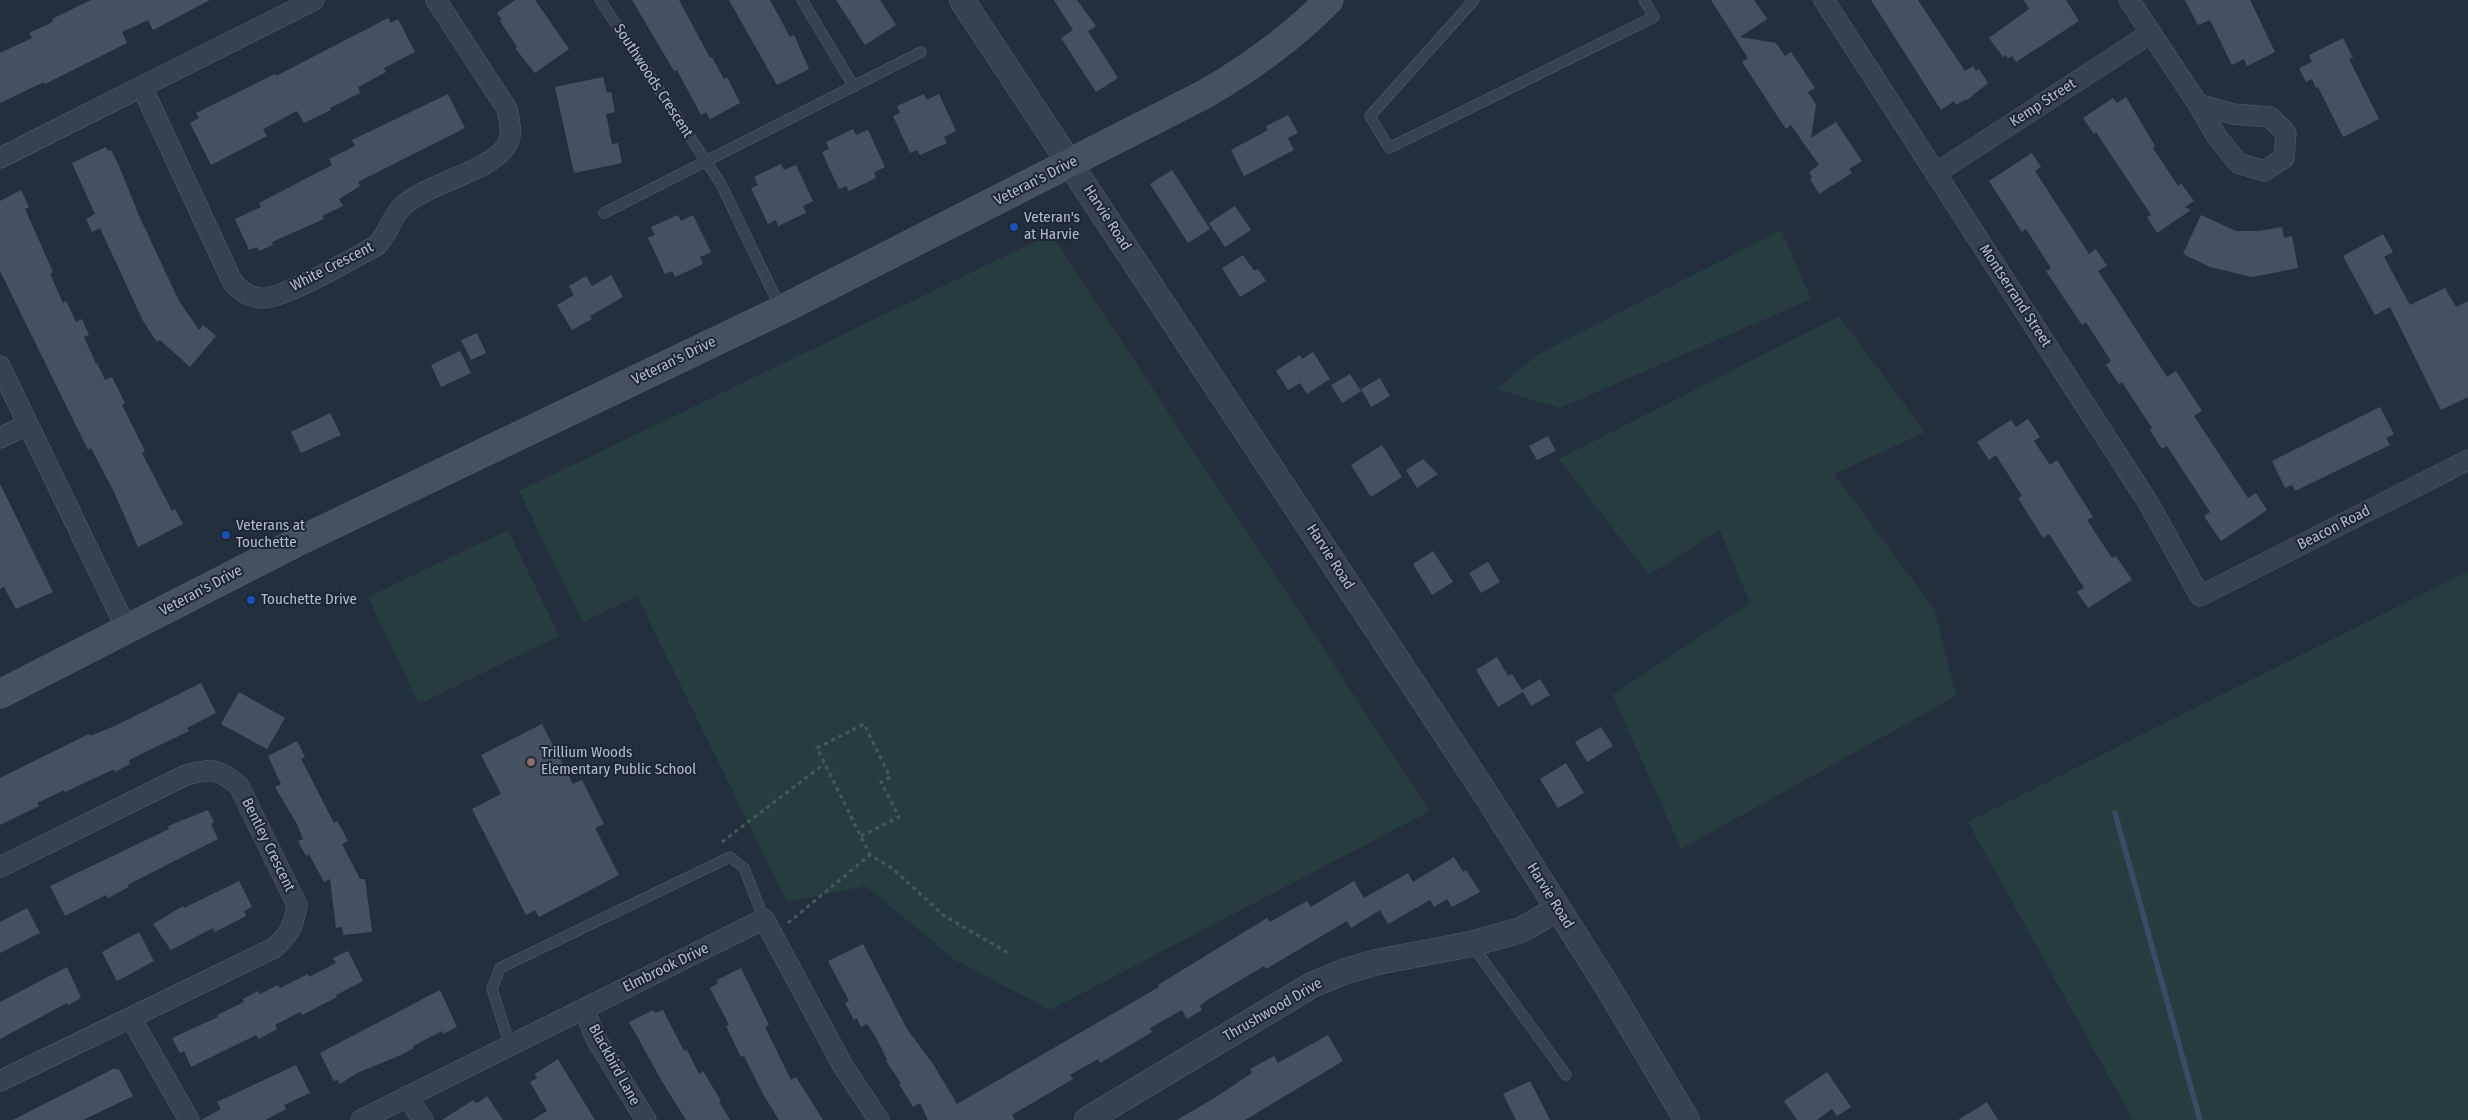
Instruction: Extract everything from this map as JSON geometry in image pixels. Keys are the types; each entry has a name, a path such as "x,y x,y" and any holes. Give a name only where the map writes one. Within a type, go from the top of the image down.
{"main road":[{"name":"Veteran's Drive","path":"0,694 295,543 781,310 1071,163 1236,76 1314,16 1329,0"}],"street":[{"path":"0,158 314,0"},
{"name":"White Crescent","path":"142,87 234,283 244,294 261,298 281,294 376,246 385,238 400,208 414,198 496,157 507,146 511,128 507,109 436,0"},
{"name":"Harvie Road","path":"962,0 1478,782 1687,1120"},
{"name":"Montserrand Street","path":"1824,0 2149,504 2200,596"},
{"path":"2129,0 2198,104"},
{"name":"Kemp Street","path":"1936,173 2151,33"},
{"path":"0,366 127,630"},
{"path":"0,438 28,424"},
{"name":"Beacon Road","path":"2200,596 2468,460"},
{"name":"Bentley Crescent","path":"0,867 186,775 203,770 216,770 227,775 239,786 296,905 294,923 286,938 274,948 0,1082"},
{"name":"Thrushwood Drive","path":"1087,1120 1312,985 1343,972 1377,962 1471,944 1521,930 1558,909"},
{"path":"768,928 844,1066 879,1120"},
{"name":"Elmbrook Drive","path":"361,1120 584,1009 768,928"},
{"name":"Blackbird Lane","path":"584,1009 596,1038 646,1120"},
{"path":"131,1018 189,1120"},
{"path":"407,1096 423,1120"}],"lane":[{"name":"Southwoods Crescent","path":"600,0 722,184 781,310"},
{"path":"802,0 854,87"},
{"path":"1474,0 1370,116 1389,148 1654,17 1644,0"},
{"path":"604,213 921,52"},
{"path":"510,1045 492,989 500,968 730,857 744,868 768,928"},
{"path":"1471,944 1566,1075"}],"path":[{"path":"860,836 899,817 881,782 890,777 864,724 817,748 824,764 860,836 870,855 892,868 943,915 1010,954"},
{"path":"722,842 824,764"},
{"path":"768,928 870,855"}],"green space":[{"path":"1781,230 1811,299 1560,408 1497,389 1537,355"},
{"path":"1051,234 1430,811 1050,1010 955,960 866,886 787,902 637,596 583,622 519,491"},
{"path":"1839,316 1925,432 1834,474 1934,609 1956,696 1681,849 1613,695 1750,603 1720,530 1649,575 1559,459"},
{"path":"508,530 559,636 419,704 368,597"},
{"path":"2468,571 2468,1120 2133,1120 1968,822"}],"building":[{"path":"91,0 210,0 153,30 148,20 122,32 127,43 45,84 44,82 0,103 0,53 32,38 29,33 53,22 52,19"},
{"path":"515,0 535,0 569,49 535,73 515,48 517,47 497,13"},
{"path":"632,0 679,0 710,58 712,57 724,79 727,77 740,103 710,119 706,112 701,115 677,70 674,71"},
{"path":"729,0 770,0 790,37 794,35 809,69 777,85"},
{"path":"836,0 880,0 896,25 865,45"},
{"path":"1054,0 1077,0 1096,26 1088,31 1118,78 1096,92 1061,38 1073,30"},
{"path":"1711,0 1754,0 1767,19 1740,37 1776,43 1785,56 1791,52 1815,88 1808,92 1816,105 1811,138 1836,122 1862,161 1849,169 1852,173 1819,194 1810,179 1812,177 1809,172 1819,165 1791,125 1786,129 1742,62 1748,58"},
{"path":"1871,0 1918,0 1965,71 1973,66 1976,71 1979,69 1988,83 1967,100 1956,105 1954,101 1941,110"},
{"path":"2024,0 2066,0 2079,21 2016,62 2012,56 2008,59 2006,55 2003,57 1989,38 2029,9"},
{"path":"2185,0 2250,0 2275,52 2247,66 2244,59 2232,65 2210,20 2198,25"},
{"path":"388,18 391,23 398,19 415,52 384,68 386,72 358,87 360,93 330,108 331,110 304,123 297,111 263,129 267,136 211,165 190,123 199,118 196,113 275,74 276,76"},
{"path":"2343,38 2353,58 2349,59 2379,119 2343,137 2318,87 2316,88 2312,79 2306,82 2299,68 2312,62 2309,55"},
{"path":"603,77 607,93 611,92 615,112 606,114 612,144 618,143 622,163 574,173 555,87"},
{"path":"448,94 465,128 358,182 360,186 339,199 343,206 322,216 324,219 272,242 273,245 259,251 257,247 249,250 235,219 261,207 259,203 332,165 329,159 355,146 352,140"},
{"path":"924,94 927,100 939,94 956,131 944,137 947,143 920,155 917,150 910,153 893,116 900,113 897,106"},
{"path":"2126,97 2155,146 2153,148 2178,186 2181,183 2194,201 2185,207 2191,210 2157,233 2147,217 2151,215 2096,132 2094,134 2083,118 2113,98 2117,103"},
{"path":"1288,115 1298,133 1288,138 1294,150 1244,176 1231,150 1268,130 1266,126"},
{"path":"853,129 856,135 868,130 885,167 874,172 876,178 849,191 846,186 839,189 822,152 829,149 826,142"},
{"path":"106,147 108,151 111,150 119,166 140,218 179,301 199,330 203,325 216,336 190,367 160,340 157,342 143,321 100,228 92,232 86,219 95,214 72,163"},
{"path":"2032,153 2041,167 2035,171 2089,254 2096,249 2107,266 2098,271 2167,377 2176,371 2202,411 2194,416 2248,498 2256,493 2267,510 2221,541 2204,516 2210,512 2167,446 2162,449 2150,430 2152,428 2122,382 2119,384 2106,365 2111,361 2086,322 2082,325 2046,271 2051,268 2026,229 2022,232 1989,181"},
{"path":"781,164 784,170 796,165 813,201 803,206 806,213 778,226 776,220 768,224 751,188 758,185 754,177"},
{"path":"1172,170 1210,229 1188,243 1150,184"},
{"path":"21,190 29,207 25,209 53,272 50,274 63,303 66,301 76,322 82,319 89,335 84,337 96,364 105,380 112,377 125,403 122,405 145,451 142,453 172,511 175,509 183,524 138,547 114,492 91,448 88,450 0,271 0,201"},
{"path":"1235,206 1251,230 1225,247 1209,223"},
{"path":"678,215 681,221 693,215 711,252 700,257 703,264 675,277 672,271 665,274 648,238 655,235 651,227"},
{"path":"2201,215 2236,231 2259,231 2282,227 2284,238 2292,236 2298,268 2252,277 2210,267 2183,254"},
{"path":"2383,234 2393,252 2384,257 2410,305 2445,288 2456,307 2468,301 2468,397 2441,410 2390,307 2375,315 2343,256"},
{"path":"1243,255 1254,271 1258,269 1266,281 1240,297 1222,268"},
{"path":"611,275 623,297 590,316 592,319 572,330 557,305 574,295 569,286 586,276 592,286"},
{"path":"477,333 486,353 471,360 461,340"},
{"path":"460,351 471,373 441,387 431,365"},
{"path":"1313,352 1330,379 1307,394 1300,383 1288,390 1276,371 1300,355 1302,359"},
{"path":"1350,374 1361,391 1342,403 1331,385"},
{"path":"1380,378 1390,396 1371,407 1361,389"},
{"path":"2380,407 2394,434 2386,438 2390,445 2295,491 2292,485 2285,488 2272,461"},
{"path":"330,413 341,435 301,453 291,432"},
{"path":"2028,419 2040,437 2034,441 2050,465 2057,460 2093,517 2087,520 2112,558 2116,556 2132,580 2088,608 2077,592 2084,588 2049,534 2043,538 2018,498 2022,496 1996,455 1989,460 1977,442 2011,420 2016,427"},
{"path":"1548,436 1556,451 1537,460 1529,446"},
{"path":"1382,445 1402,477 1371,497 1351,465"},
{"path":"1423,459 1438,474 1417,488 1406,470"},
{"path":"0,484 53,592 16,609 4,587 0,589"},
{"path":"1433,551 1453,582 1432,595 1413,564"},
{"path":"1488,562 1500,582 1481,593 1469,573"},
{"path":"1497,657 1508,676 1512,674 1523,692 1498,707 1476,670"},
{"path":"1540,679 1550,695 1531,706 1522,690"},
{"path":"201,683 216,713 187,728 189,731 129,760 130,764 115,772 114,769 65,792 64,790 37,803 39,806 0,825 0,778 89,734 90,736 117,725"},
{"path":"239,692 285,718 267,749 221,724"},
{"path":"542,724 573,784 582,780 604,824 595,828 619,875 539,917 535,910 526,915 472,809 501,794 481,755"},
{"path":"1601,727 1613,746 1587,762 1575,742"},
{"path":"297,741 305,757 301,759 334,823 337,821 348,841 342,844 360,879 365,879 372,932 343,935 342,927 336,928 330,879 324,882 309,854 306,856 298,841 303,839 298,826 275,787 281,784 268,756"},
{"path":"1566,763 1584,793 1558,808 1540,779"},
{"path":"208,810 214,822 211,824 218,839 127,885 129,887 108,898 106,895 65,916 50,886 169,829 168,826"},
{"path":"1454,857 1463,872 1466,870 1480,892 1452,907 1447,899 1434,907 1430,900 1388,924 1380,910 1351,928 1347,921 1266,969 1264,966 1207,1000 1200,1006 1202,1010 1187,1019 1182,1010 1150,1028 1152,1032 1100,1063 1098,1059 1070,1075 1073,1079 1012,1115 1015,1120 928,1120 920,1103 913,1107 867,1024 861,1027 857,1018 854,1020 845,1003 849,1001 828,961 863,944 907,1029 933,1064 957,1104 1159,987 1158,985 1267,918 1270,922 1307,901 1311,907 1354,881 1364,898 1408,873 1413,882"},
{"path":"239,881 252,907 244,911 246,916 215,932 213,928 171,950 153,924 183,906 184,908"},
{"path":"27,908 40,933 0,953 0,922"},
{"path":"139,932 154,961 117,981 102,952"},
{"path":"348,951 363,981 336,995 337,997 302,1015 300,1012 275,1025 277,1029 259,1039 256,1035 191,1067 184,1051 180,1053 172,1038 218,1017 217,1015 244,1002 243,999 258,991 260,994 278,985 280,988 308,974 309,977 336,963 333,958"},
{"path":"67,967 81,998 68,1005 67,1003 0,1039 0,1002"},
{"path":"741,968 769,1025 765,1027 791,1080 796,1077 823,1120 779,1120 763,1094 744,1056 741,1057 726,1026 729,1025 710,988 718,983 717,980"},
{"path":"440,990 457,1027 443,1034 442,1031 413,1046 414,1048 401,1055 357,1073 340,1084 338,1080 334,1081 320,1053"},
{"path":"653,1010 655,1013 663,1010 684,1051 687,1050 699,1074 703,1071 730,1120 686,1120 629,1022"},
{"path":"1328,1035 1343,1061 1245,1120 1177,1120 1252,1073 1250,1069 1274,1056 1278,1063"},
{"path":"558,1059 595,1120 532,1120 547,1111 530,1082 537,1078 535,1074"},
{"path":"296,1065 310,1093 284,1105 286,1109 265,1120 201,1120 221,1109 217,1102"},
{"path":"115,1068 119,1069 133,1096 83,1120 13,1120"},
{"path":"1827,1072 1851,1107 1837,1116 1832,1109 1817,1120 1797,1120 1784,1101"},
{"path":"1530,1081 1550,1120 1516,1120 1503,1094"},
{"path":"487,1096 503,1120 442,1120 473,1100 475,1103 479,1102"},
{"path":"1987,1102 1998,1120 1958,1120"}],"waterway":[{"path":"2115,813 2200,1120"}],"place":[{"name":"Veteran's at Harvie","path":"1014,227"},
{"name":"Veterans at Touchette","path":"226,535"},
{"name":"Touchette Drive","path":"251,600"},
{"name":"Trillium Woods Elementary Public School","path":"531,762"}]}
